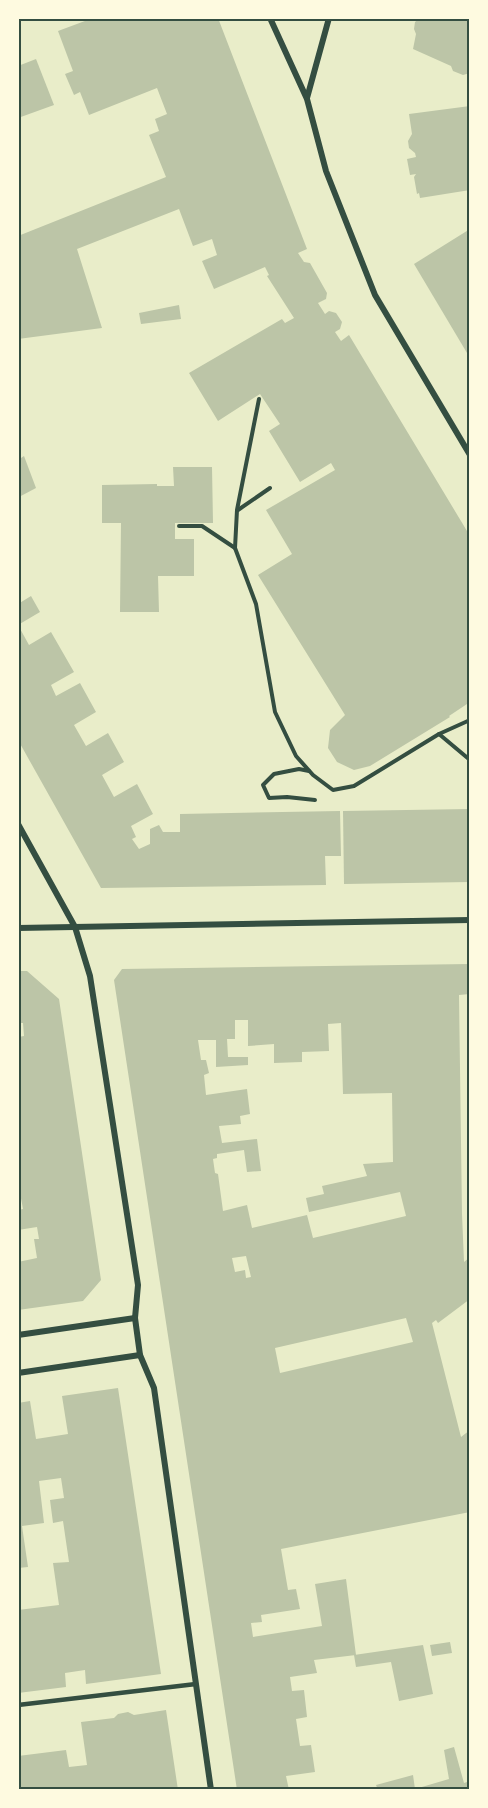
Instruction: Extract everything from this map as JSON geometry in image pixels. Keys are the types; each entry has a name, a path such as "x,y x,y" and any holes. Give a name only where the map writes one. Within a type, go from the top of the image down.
{"street":[{"path":"270,18 307,99 326,171 375,295 470,455"},
{"path":"307,99 329,18"},
{"path":"18,824 75,927 90,976 138,1285 135,1318 140,1355 154,1388 211,1790"},
{"path":"18,928 470,920"},
{"path":"18,1335 135,1318"},
{"path":"18,1373 140,1355"}],"lane":[{"path":"18,1706 196,1684"}],"path":[{"path":"259,399 237,510 235,549 256,604 275,712 296,756 309,771 333,790 354,786 439,734 470,720"},
{"path":"237,510 270,488"},
{"path":"179,525 202,526 235,549"},
{"path":"439,734 470,760"},
{"path":"309,771 299,769 274,774 263,785 269,798 315,800"}],"building":[{"path":"93,18 218,18 307,249 298,253 304,262 310,263 327,293 326,299 318,303 325,314 329,311 336,313 342,322 340,329 335,332 341,341 349,335 470,536 470,702 450,717 370,766 354,770 337,762 328,748 330,730 345,715 258,575 292,554 266,510 335,470 331,463 300,482 269,431 280,424 260,394 218,421 189,373 282,319 285,323 294,318 267,276 269,275 265,267 214,289 202,261 217,255 212,239 193,246 179,209 77,249 102,328 18,339 18,236 166,177 149,135 159,131 155,119 167,114 157,88 89,115 80,92 74,95 65,74 73,71 58,31"},
{"path":"420,18 470,18 470,73 463,75 453,71 451,66 413,49 416,34 415,22"},
{"path":"36,59 54,105 18,118 18,66"},
{"path":"470,106 470,190 420,198 414,177 416,174 410,175 407,159 416,157 409,148 408,141 412,134 409,114"},
{"path":"470,229 470,358 414,264"},
{"path":"179,305 181,319 141,324 139,313"},
{"path":"24,456 36,488 19,497 18,460"},
{"path":"173,467 212,467 213,523 175,523 175,539 194,539 194,576 158,576 159,612 120,612 121,523 102,523 102,485 174,486"},
{"path":"31,596 40,612 18,625 18,604"},
{"path":"18,625 29,645 51,632 74,672 51,685 56,696 80,683 96,712 74,725 86,746 108,733 124,762 102,775 114,797 137,784 153,814 131,826 136,837 132,839 139,849 150,844 150,829 159,825 163,832 180,832 180,814 340,811 341,856 325,856 326,885 101,888 18,740"},
{"path":"470,809 470,882 344,884 343,811"},
{"path":"470,964 470,994 459,995 462,1214 464,1262 470,1257 470,1299 438,1323 436,1320 432,1323 461,1437 470,1430 470,1512 281,1549 288,1590 296,1589 300,1609 261,1615 262,1622 251,1623 253,1637 322,1626 315,1584 346,1579 356,1655 314,1660 317,1673 290,1677 292,1691 304,1690 307,1717 296,1719 300,1746 311,1745 315,1772 286,1776 289,1790 237,1790 114,980 122,969","holes":["235,1020 248,1020 248,1046 274,1044 274,1063 302,1062 302,1052 329,1051 328,1024 341,1023 343,1094 392,1093 393,1162 363,1164 367,1176 322,1186 324,1194 306,1198 309,1212 400,1192 406,1216 313,1238 307,1215 252,1228 247,1205 223,1211 218,1174 215,1173 213,1159 217,1158 217,1154 244,1150 247,1172 261,1171 257,1139 222,1143 219,1126 241,1124 240,1116 250,1114 247,1089 206,1095 204,1075 209,1073 206,1060 201,1060 198,1040 216,1040 216,1067 248,1065 248,1057 228,1057 227,1039 235,1039","246,1256 251,1277 246,1278 245,1270 235,1272 232,1258","406,1318 413,1342 280,1373 275,1348"]},
{"path":"18,971 27,971 59,999 101,1280 83,1301 18,1310 18,1262 37,1258 34,1239 39,1239 37,1227 18,1230 18,1210 23,1209 20,1193 18,1194 18,1037 24,1036 23,1023 18,1023"},
{"path":"118,1388 161,1674 86,1684 85,1670 65,1673 66,1687 18,1693 18,1610 59,1605 53,1563 69,1562 63,1521 53,1523 50,1500 64,1498 61,1478 39,1481 44,1523 22,1526 28,1567 18,1568 18,1403 30,1401 36,1439 68,1434 62,1396"},
{"path":"450,1642 452,1653 432,1656 430,1645"},
{"path":"423,1645 433,1694 399,1701 391,1662 356,1667 354,1655"},
{"path":"166,1710 178,1790 18,1790 18,1756 66,1750 69,1767 87,1765 81,1722 114,1718 118,1714 128,1712 134,1715"},
{"path":"454,1747 464,1783 470,1781 470,1790 378,1790 376,1785 413,1775 415,1789 449,1779 444,1750"}]}
